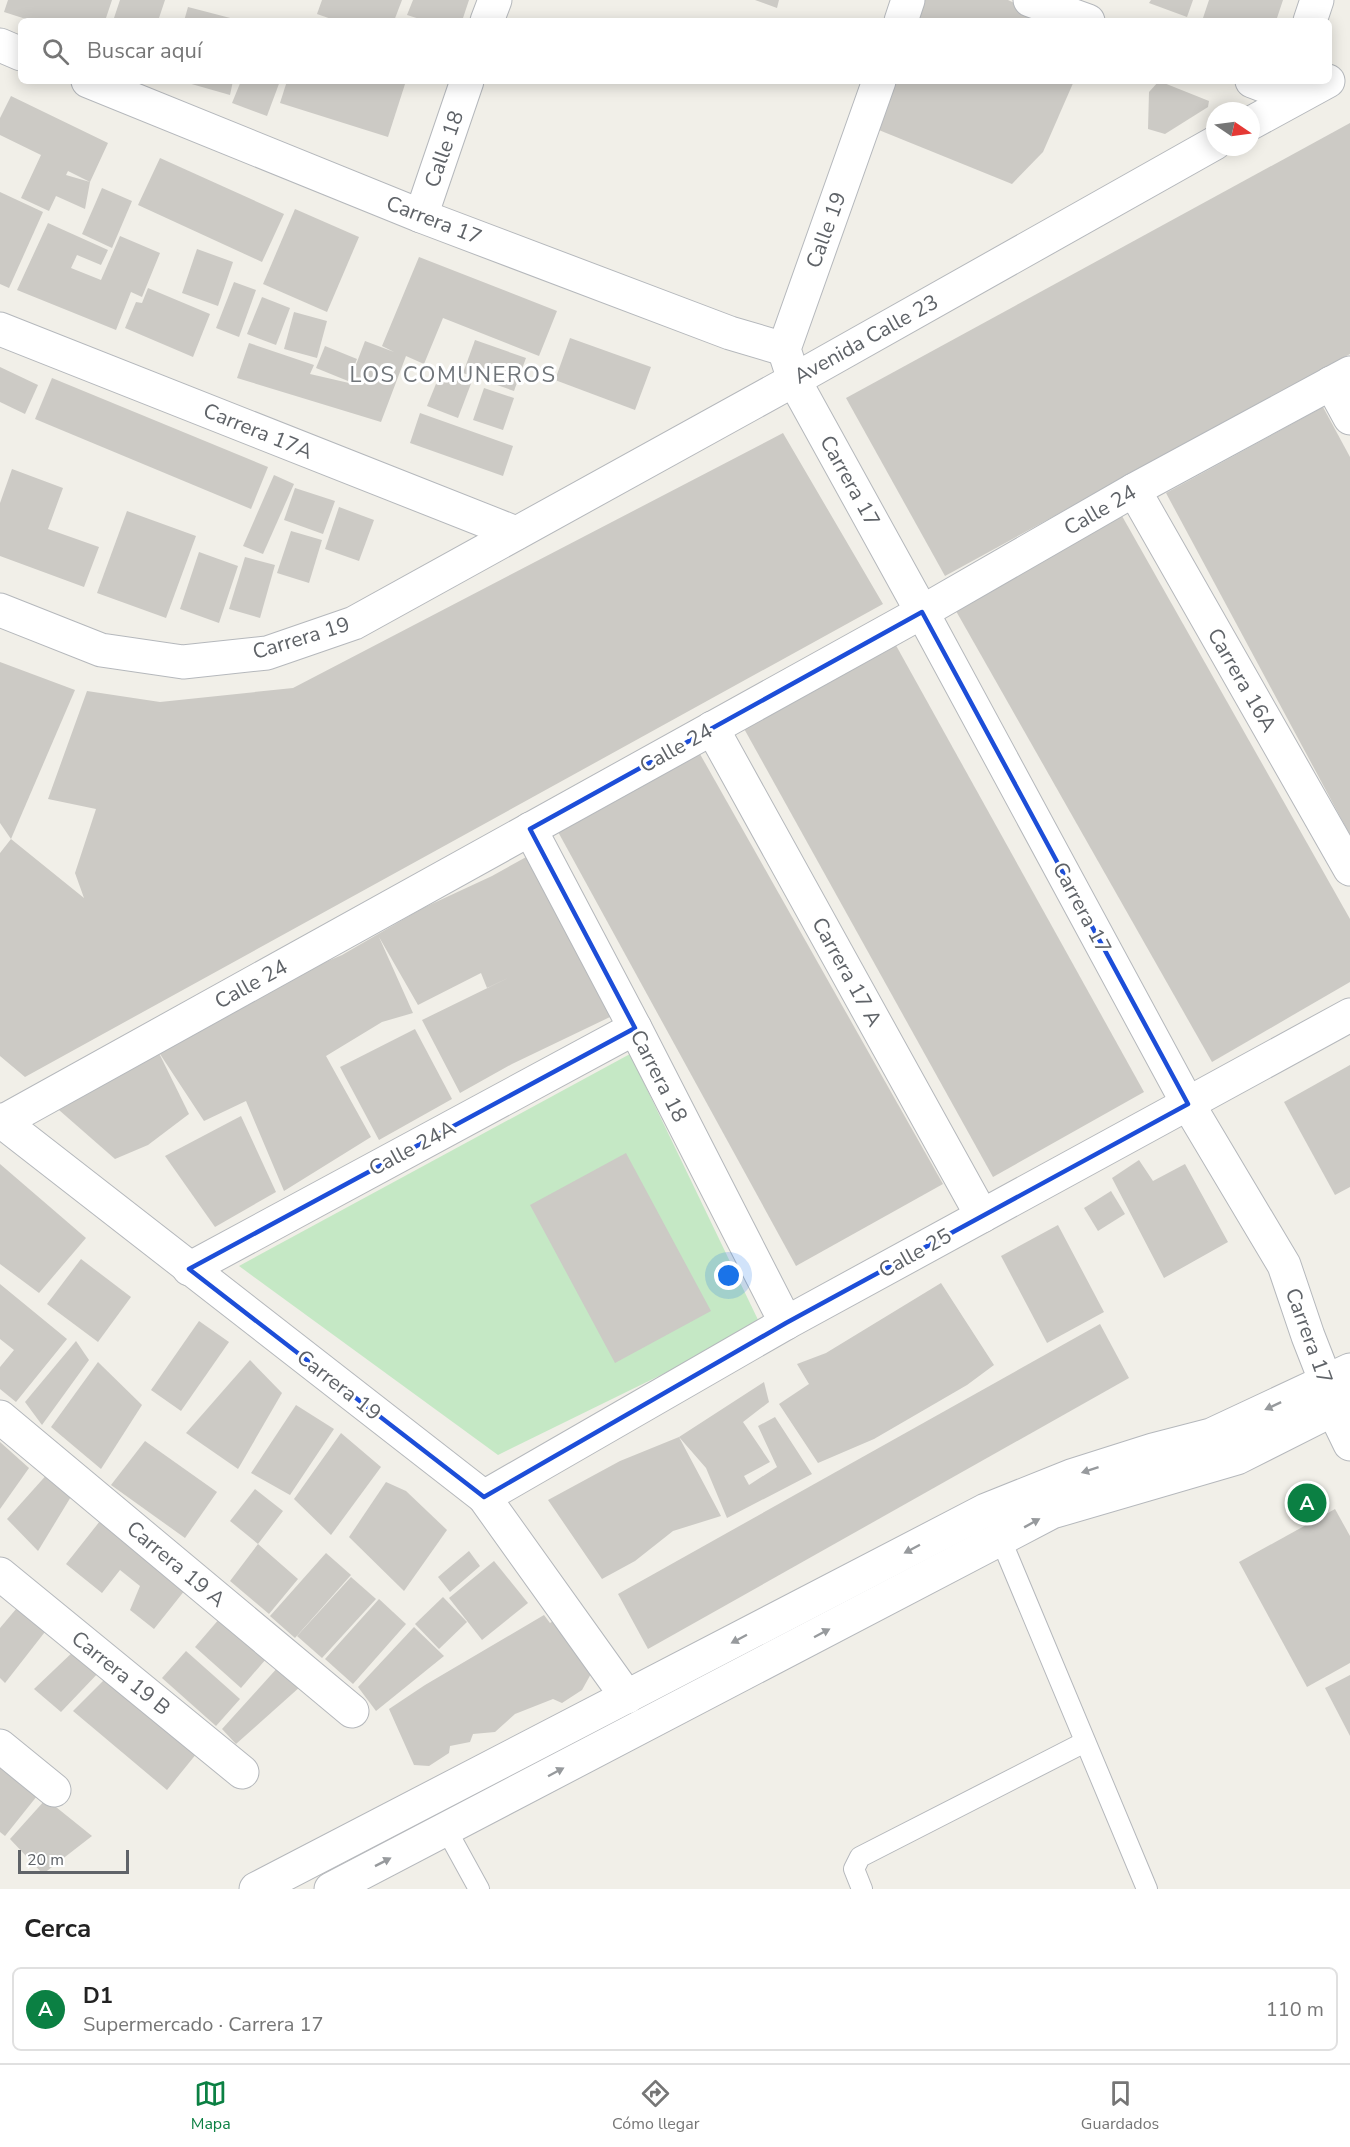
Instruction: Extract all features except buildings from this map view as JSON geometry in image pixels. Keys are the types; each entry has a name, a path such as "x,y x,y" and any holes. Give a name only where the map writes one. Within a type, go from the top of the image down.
{"street":[{"path":"489,18 495,0"},
{"path":"902,18 908,0"},
{"path":"1030,0 1080,18"},
{"path":"1311,18 1317,0"},
{"path":"0,45 18,53"},
{"path":"1332,79 1350,69"},
{"name":"Carrera 17","path":"95,84 421,216 730,333 784,349"},
{"name":"Calle 18","path":"421,216 466,84"},
{"name":"Calle 19","path":"784,349 878,84"},
{"path":"1260,84 1286,93"},
{"path":"1260,115 1286,93 1318,84"},
{"name":"Avenida Calle 23","path":"516,533 794,380 1206,148"},
{"name":"Carrera 17A","path":"0,329 516,533"},
{"path":"784,349 794,380"},
{"path":"1340,378 1350,418"},
{"name":"Calle 24","path":"1,1121 922,612 1134,490 1340,378"},
{"name":"Carrera 17","path":"794,380 1188,1104 1284,1265 1308,1336 1340,1390 1350,1444"},
{"name":"Carrera 16A","path":"1134,490 1350,870"},
{"name":"Carrera 19","path":"0,610 101,650 183,662 267,653 354,623 516,533"},
{"name":"Carrera 17 A","path":"712,728 982,1216"},
{"name":"Carrera 18","path":"530,829 786,1323"},
{"name":"Calle 25","path":"484,1497 786,1323 1350,1015"},
{"name":"Calle 24A","path":"189,1269 635,1028"},
{"name":"Carrera 19","path":"1,1121 484,1497 627,1697"},
{"path":"332,1889 1052,1512 1237,1458 1340,1390"},
{"path":"256,1889 986,1510 1071,1476 1153,1450 1211,1435 1340,1390"},
{"name":"Carrera 19 A","path":"0,1417 352,1711"},
{"name":"Carrera 19 B","path":"0,1574 242,1772"},
{"path":"0,1746 54,1790"}],"lane":[{"path":"1001,1540 1147,1889"},
{"path":"862,1889 855,1869 860,1857 1086,1742"},
{"path":"447,1829 479,1889"}],"highlighted area":[{"path":"922,612 1188,1104 786,1323 484,1497 189,1269 635,1028 530,829"}],"green space":[{"path":"630,1054 761,1326 498,1455 239,1266"}],"place":[{"name":"D1","path":"1307,1503"}],"district":[{"name":"LOS COMUNEROS","path":"453,375"}]}
